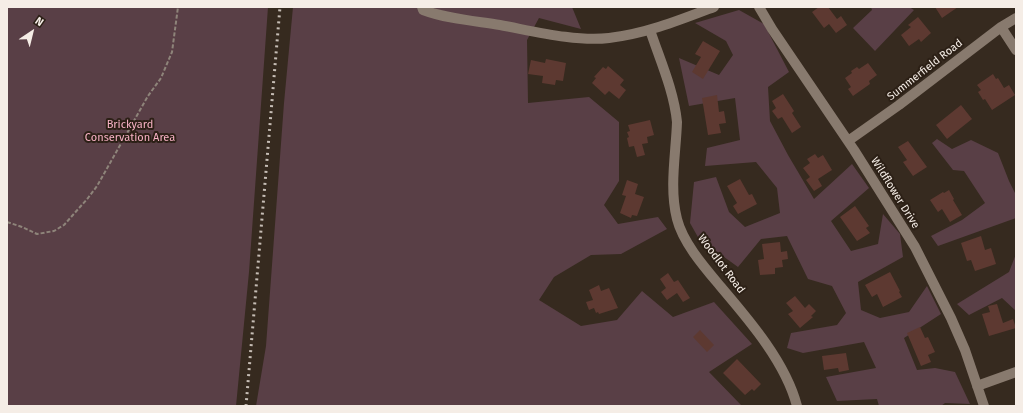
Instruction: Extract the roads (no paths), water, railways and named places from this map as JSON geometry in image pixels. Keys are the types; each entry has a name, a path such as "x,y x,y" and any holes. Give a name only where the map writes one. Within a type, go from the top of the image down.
{"street":[{"path":"423,8 432,13 461,19 577,38 608,39 650,30 692,11 714,7"},
{"name":"Wildflower Drive","path":"759,7 772,29 848,141 915,247 951,318 984,406"},
{"name":"Summerfield Road","path":"848,141 899,105 1001,27 1016,18"},
{"path":"1001,27 1016,50"},
{"name":"Woodlot Road","path":"650,30 676,111 677,122 673,192 674,207 682,231 699,259 741,310 776,358 786,376 797,406"},
{"path":"977,386 1016,372"}],"railway":[{"path":"246,406 280,7"}],"park label":[{"name":"Brickyard Conservation Area","path":"130,131"}]}
